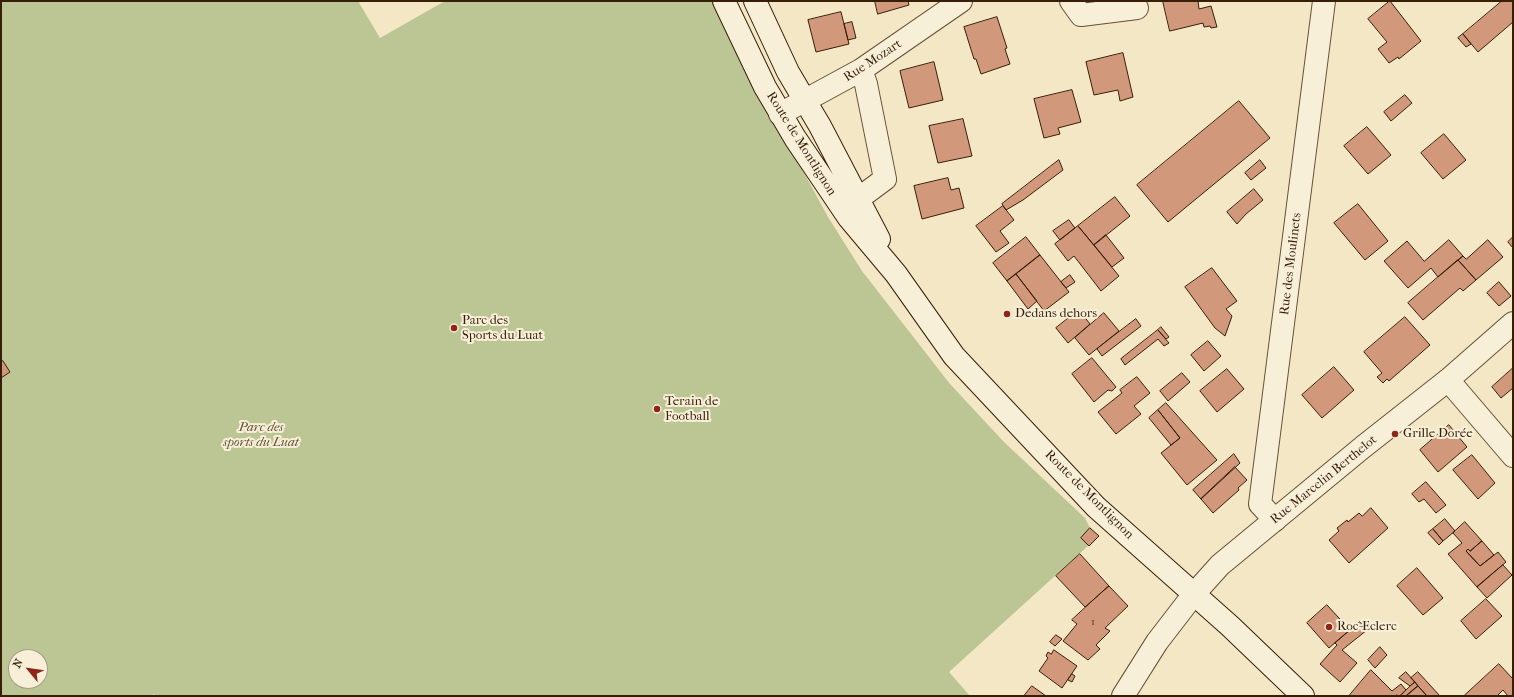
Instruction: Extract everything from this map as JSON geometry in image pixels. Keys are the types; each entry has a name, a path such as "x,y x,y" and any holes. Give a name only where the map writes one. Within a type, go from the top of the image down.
{"street":[{"name":"Route de Montlignon","path":"724,1 765,87 795,138 849,218 896,274 954,356 1096,507 1194,594 1303,696"},
{"name":"Route de Montlignon","path":"755,1 788,72 820,126 896,274"},
{"name":"Rue Mozart","path":"780,114 860,70 961,1"},
{"path":"1071,1 1081,15 1137,8"},
{"name":"Rue des Moulinets","path":"1275,520 1260,504 1324,1"},
{"path":"858,199 885,179 866,84 860,70"},
{"name":"Rue Marcelin Berthelot","path":"1123,696 1157,642 1194,594 1220,565 1363,447 1448,380 1513,323"},
{"path":"1448,380 1513,456"}],"green space":[{"name":"Parc des Sports du Luat","path":"1,1 358,1 380,38 445,1 721,1 778,125 828,217 862,271 950,384 1004,442 1085,518 1090,528 1099,536 949,672 970,696 155,696 154,694 151,696 1,696"}],"building":[{"path":"875,1 908,1 909,5 878,14"},
{"path":"1163,1 1198,1 1199,9 1211,6 1217,27 1204,27 1203,23 1170,31"},
{"path":"1390,1 1421,41 1399,59 1398,57 1389,63 1378,49 1387,42 1368,19"},
{"path":"1502,1 1513,1 1513,22 1478,52 1463,34"},
{"path":"841,12 849,44 816,52 808,20"},
{"path":"997,17 1007,48 1005,49 1010,64 981,74 976,59 974,59 964,27"},
{"path":"852,22 856,38 848,40 844,24"},
{"path":"1463,34 1471,44 1466,47 1458,38"},
{"path":"1123,53 1133,97 1120,101 1118,90 1094,95 1086,62"},
{"path":"934,62 943,100 909,108 900,71"},
{"path":"1072,90 1081,122 1058,128 1060,134 1044,138 1034,99"},
{"path":"1405,95 1412,103 1391,121 1384,112"},
{"path":"1239,101 1270,138 1168,222 1137,185"},
{"path":"963,119 972,156 938,163 929,126"},
{"path":"1367,127 1391,155 1368,174 1344,146"},
{"path":"1444,134 1466,160 1443,179 1421,153"},
{"path":"1059,160 1063,170 1023,200 1006,210 1002,204"},
{"path":"1260,160 1266,168 1251,180 1245,173"},
{"path":"948,178 951,190 959,188 964,208 922,219 914,186"},
{"path":"1254,189 1263,200 1246,214 1237,224 1227,212"},
{"path":"1115,197 1130,216 1094,245 1078,226"},
{"path":"1358,204 1388,241 1365,260 1334,223"},
{"path":"1003,206 1014,220 1000,231 1009,243 996,252 976,226"},
{"path":"1069,220 1075,228 1060,240 1053,231"},
{"path":"1078,226 1119,276 1101,291 1074,256 1068,261 1055,244"},
{"path":"1106,235 1124,258 1112,267 1094,245"},
{"path":"1026,237 1040,255 1007,281 993,263"},
{"path":"1513,237 1513,248 1508,242"},
{"path":"1449,240 1463,256 1438,277 1431,268 1408,288 1384,261 1407,241 1424,261"},
{"path":"1488,240 1503,257 1476,280 1458,260 1463,256 1466,259"},
{"path":"1040,255 1069,292 1044,311 1016,274"},
{"path":"1458,260 1476,280 1463,291 1460,288 1423,320 1408,303"},
{"path":"1212,268 1237,301 1226,309 1232,316 1225,336 1215,328 1185,287"},
{"path":"1016,274 1037,301 1028,309 1007,281"},
{"path":"1070,275 1075,282 1066,288 1061,282"},
{"path":"1499,282 1511,296 1499,306 1487,293"},
{"path":"1079,310 1090,324 1068,343 1056,328"},
{"path":"1104,313 1119,331 1089,355 1075,338"},
{"path":"1405,317 1430,345 1389,381 1387,379 1383,383 1377,377 1382,373 1364,352"},
{"path":"1136,319 1141,326 1102,356 1097,349"},
{"path":"1161,327 1169,337 1166,339 1158,330"},
{"path":"1158,330 1169,343 1164,346 1158,339 1125,365 1121,359"},
{"path":"1208,341 1221,356 1204,371 1191,355"},
{"path":"1092,358 1116,387 1112,391 1108,390 1094,402 1072,374"},
{"path":"3,361 10,372 1,378 1,362"},
{"path":"1334,367 1354,390 1322,418 1302,395"},
{"path":"1513,368 1513,388 1501,398 1492,387"},
{"path":"1227,369 1244,389 1217,412 1200,391"},
{"path":"1182,373 1190,382 1168,401 1160,391"},
{"path":"1137,377 1150,393 1134,406 1141,414 1116,434 1098,412 1122,393 1120,390"},
{"path":"1166,403 1217,460 1187,485 1161,453 1180,438 1158,410"},
{"path":"1158,410 1180,438 1171,445 1149,418"},
{"path":"1449,425 1467,447 1438,472 1420,450"},
{"path":"1234,454 1240,463 1201,499 1193,490"},
{"path":"1472,455 1495,483 1478,499 1453,470"},
{"path":"1235,467 1247,480 1238,488 1239,490 1213,513 1201,499"},
{"path":"1426,482 1446,505 1436,513 1424,499 1419,502 1412,494"},
{"path":"1371,508 1388,528 1349,563 1329,540 1339,531 1337,528 1347,520 1348,522 1359,513 1362,516"},
{"path":"1445,519 1455,531 1443,541 1433,529"},
{"path":"1465,522 1482,541 1470,551 1468,549 1466,551 1480,566 1498,552 1506,562 1477,587 1448,554 1462,543 1453,533"},
{"path":"1090,528 1099,536 1089,546 1081,538"},
{"path":"1433,529 1443,541 1439,545 1428,533"},
{"path":"1482,541 1494,555 1480,566 1466,551 1468,549 1470,551"},
{"path":"1080,554 1109,586 1085,607 1056,576"},
{"path":"1503,565 1512,575 1487,598 1477,587"},
{"path":"1417,568 1443,598 1423,615 1397,586"},
{"path":"1109,586 1128,606 1105,628 1110,631 1096,645 1100,649 1088,660 1063,641 1077,624 1072,620"},
{"path":"1486,599 1502,616 1476,639 1461,621"},
{"name":"Roc-Eclerc","path":"1327,605 1350,630 1329,648 1307,623"},
{"path":"1360,622 1367,630 1342,650 1357,663 1340,682 1320,664 1337,645 1335,643"},
{"path":"1056,635 1062,639 1055,646 1050,642"},
{"path":"1380,647 1387,655 1375,668 1368,660"},
{"path":"1054,650 1077,666 1062,688 1039,671 1048,658 1046,656 1048,652 1051,654"},
{"path":"1499,664 1513,679 1513,696 1508,696 1503,690 1497,696 1464,696"},
{"path":"1371,670 1392,691 1401,684 1406,690 1400,696 1349,696"},
{"path":"1406,672 1415,682 1410,686 1399,678"},
{"path":"1418,672 1440,696 1427,696 1411,678"},
{"path":"1072,674 1075,676 1072,682 1068,680"},
{"path":"1415,682 1418,686 1406,696 1400,696"},
{"path":"1032,686 1046,696 1024,696"},
{"path":"1418,686 1427,696 1406,696"}],"place":[{"name":"Dedans dehors","path":"1007,314"},
{"name":"Parc des Sports du Luat","path":"454,328"},
{"name":"Terain de Football","path":"657,409"},
{"name":"Grille Dorée","path":"1395,434"},
{"name":"Roc-Eclerc","path":"1329,627"}],"park label":[{"name":"Parc des sports du Luat","path":"261,436"}]}
